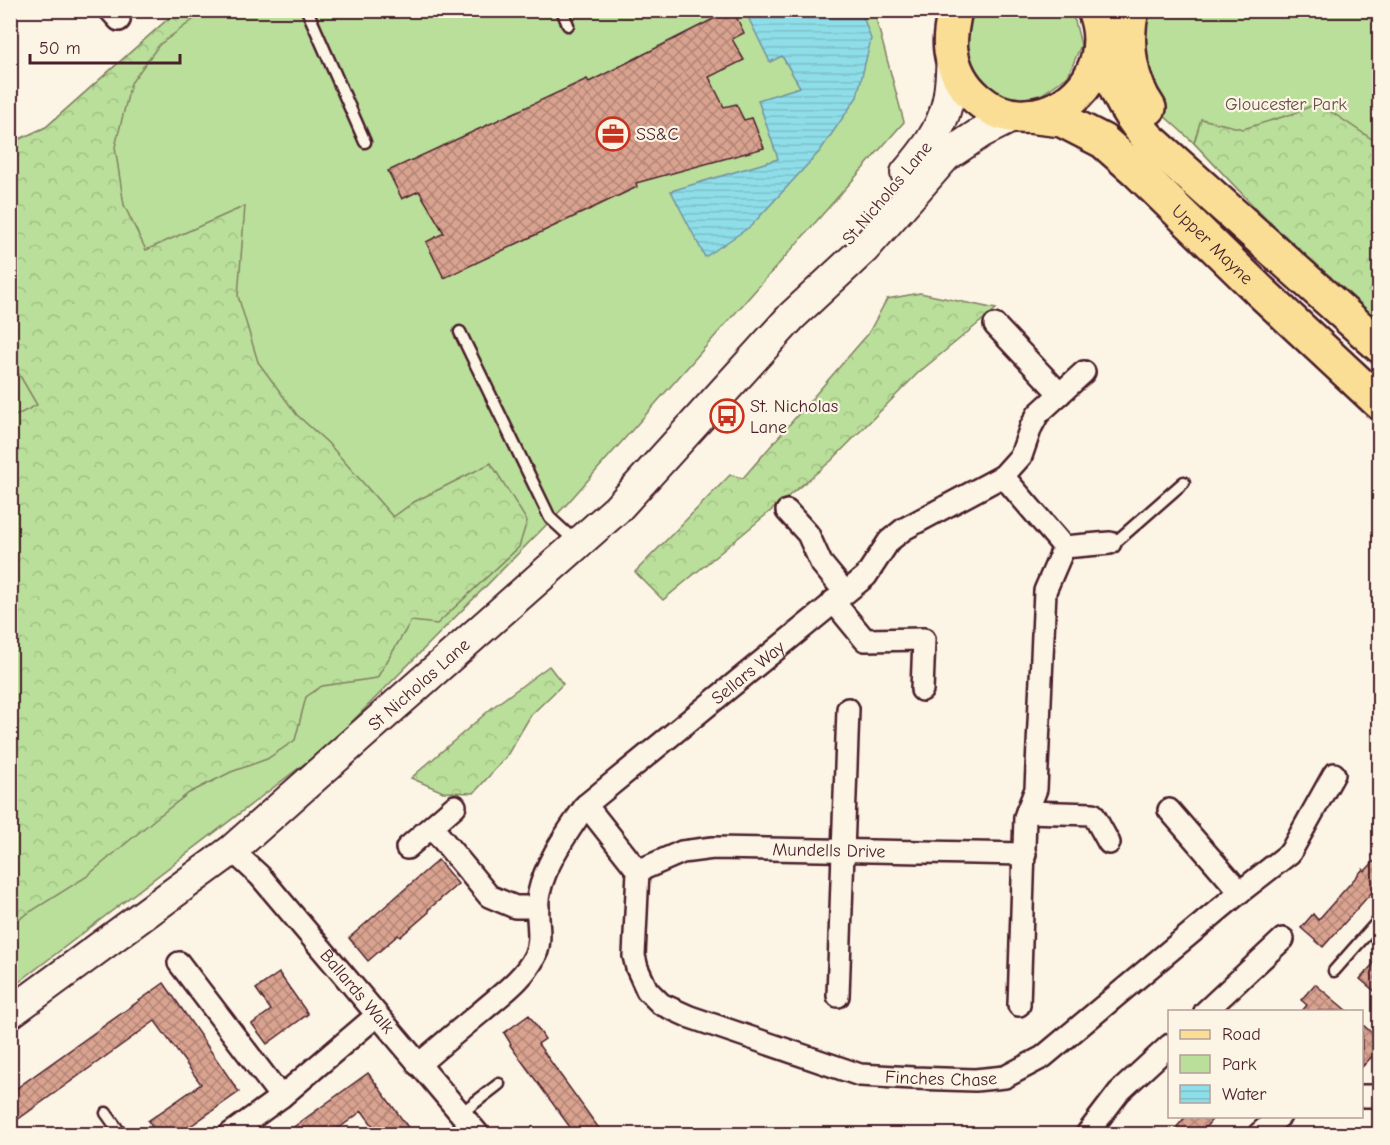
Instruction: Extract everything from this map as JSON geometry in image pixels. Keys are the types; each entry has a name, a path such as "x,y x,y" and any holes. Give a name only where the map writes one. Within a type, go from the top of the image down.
{"main road":[{"path":"942,10 952,54"},
{"path":"952,54 951,31 955,10"},
{"path":"1132,10 1128,37 1129,54 1137,87 1145,103 1166,130 1225,190 1264,243"},
{"path":"1021,116 1054,109 1068,102 1079,92 1096,66 1101,26"},
{"name":"Upper Mayne","path":"1101,26 1117,94 1131,118 1172,161 1380,346"},
{"name":"Upper Mayne","path":"952,54 961,79 980,101 1001,113 1062,120 1089,132 1109,146 1380,403"},
{"name":"St Nicholas Lane","path":"792,316 843,245 933,137 947,104 952,54"},
{"name":"St Nicholas Lane","path":"10,1013 232,850 618,509 792,316 864,249 946,156 982,132 1021,116"}],"street":[{"path":"995,325 1060,394"},
{"name":"Sellars Way","path":"418,1065 524,973 535,956 538,943 539,893 561,843 586,805 866,576 890,541 904,529 1003,476 1021,456 1038,414 1084,372"},
{"path":"1003,476 1064,547"},
{"path":"787,511 808,534 839,597 865,640 924,639 922,690"},
{"path":"1064,547 1110,543"},
{"path":"1019,1005 1025,817 1036,789 1045,591 1064,547"},
{"path":"838,996 848,710"},
{"name":"Finches Chase","path":"638,871 634,956 647,990 661,1004 690,1017 860,1075 975,1080 1005,1077 1043,1058 1240,892 1290,853 1334,774"},
{"path":"586,805 638,871"},
{"path":"407,848 455,807"},
{"path":"1169,810 1240,892"},
{"path":"1027,812 1093,814 1109,843"},
{"path":"432,827 489,896 515,907 538,907"},
{"name":"Mundells Drive","path":"638,871 682,852 713,848 1025,854"},
{"name":"Ballards Walk","path":"232,850 260,876 478,1134"},
{"path":"1206,1010 1282,939"},
{"path":"179,963 280,1097"},
{"path":"230,1134 280,1097 376,1016"},
{"path":"1087,1134 1119,1092 1168,1047"},
{"path":"1363,1096 1380,1096"},
{"path":"1258,1134 1278,1118"}],"lane":[{"path":"307,10 365,142"},
{"path":"562,10 568,25"},
{"path":"460,332 550,518 578,544"},
{"path":"1110,543 1118,540 1184,482"},
{"path":"1334,971 1380,919"},
{"path":"460,1114 499,1084"},
{"path":"106,1113 118,1133"}],"green space":[{"path":"177,11 874,11 904,122 566,505 329,745 11,988 11,143 46,127"},
{"path":"177,11 197,11 201,14 159,45 131,83 115,147 124,205 146,250 245,206 238,296 258,362 297,415 328,443 393,517 414,502 491,463 527,521 519,547 437,624 411,621 377,678 322,686 306,697 295,740 267,759 231,772 189,793 86,877 11,924 11,418 37,405 19,374 11,366 11,143 46,127"},
{"path":"969,11 1068,11 1075,21 1081,45 1068,76 1038,97 1008,100 985,86 964,59"},
{"name":"Gloucester Park","path":"1143,11 1379,11 1379,331 1338,295 1194,143 1161,113 1144,79"},
{"path":"1318,103 1379,144 1379,331 1338,295 1194,143 1201,119 1243,129 1292,114"},
{"path":"920,293 996,309 918,373 831,461 663,600 635,572 730,475 743,478 868,334 887,299"},
{"path":"549,666 563,684 531,715 506,757 474,793 443,792 411,778 493,707"}],"water":[{"path":"745,11 861,11 871,39 857,97 820,151 751,226 705,257 671,191 778,159 758,100 800,87 782,56 770,62"}],"building":[{"name":"SS&C","path":"731,10 744,33 732,39 744,60 709,77 724,107 736,104 744,120 752,118 764,148 636,183 637,187 444,278 426,242 444,233 419,191 402,199 388,171 587,79 589,82"},
{"path":"1380,855 1380,883 1323,947 1301,928 1313,914 1318,920 1363,869 1365,871"},
{"path":"438,860 458,884 400,937 398,935 368,961 349,938"},
{"path":"1380,956 1380,996 1360,979"},
{"path":"279,973 308,1014 267,1044 252,1024 271,1010 256,989"},
{"path":"164,983 239,1092 179,1134 157,1134 148,1121 201,1084 155,1021 10,1125 10,1093"},
{"path":"1315,984 1346,1010 1303,1010 1307,1005 1301,1000"},
{"path":"529,1015 545,1039 538,1044 603,1134 575,1134 510,1045 504,1033"},
{"path":"1363,1025 1380,1040 1380,1048 1363,1066"},
{"path":"368,1073 413,1134 379,1134 362,1111 331,1134 284,1134"},
{"path":"1184,1118 1213,1118 1200,1134 1171,1134"}],"place":[{"name":"SS&C","path":"613,134"},
{"name":"St. Nicholas Lane","path":"727,416"}]}
